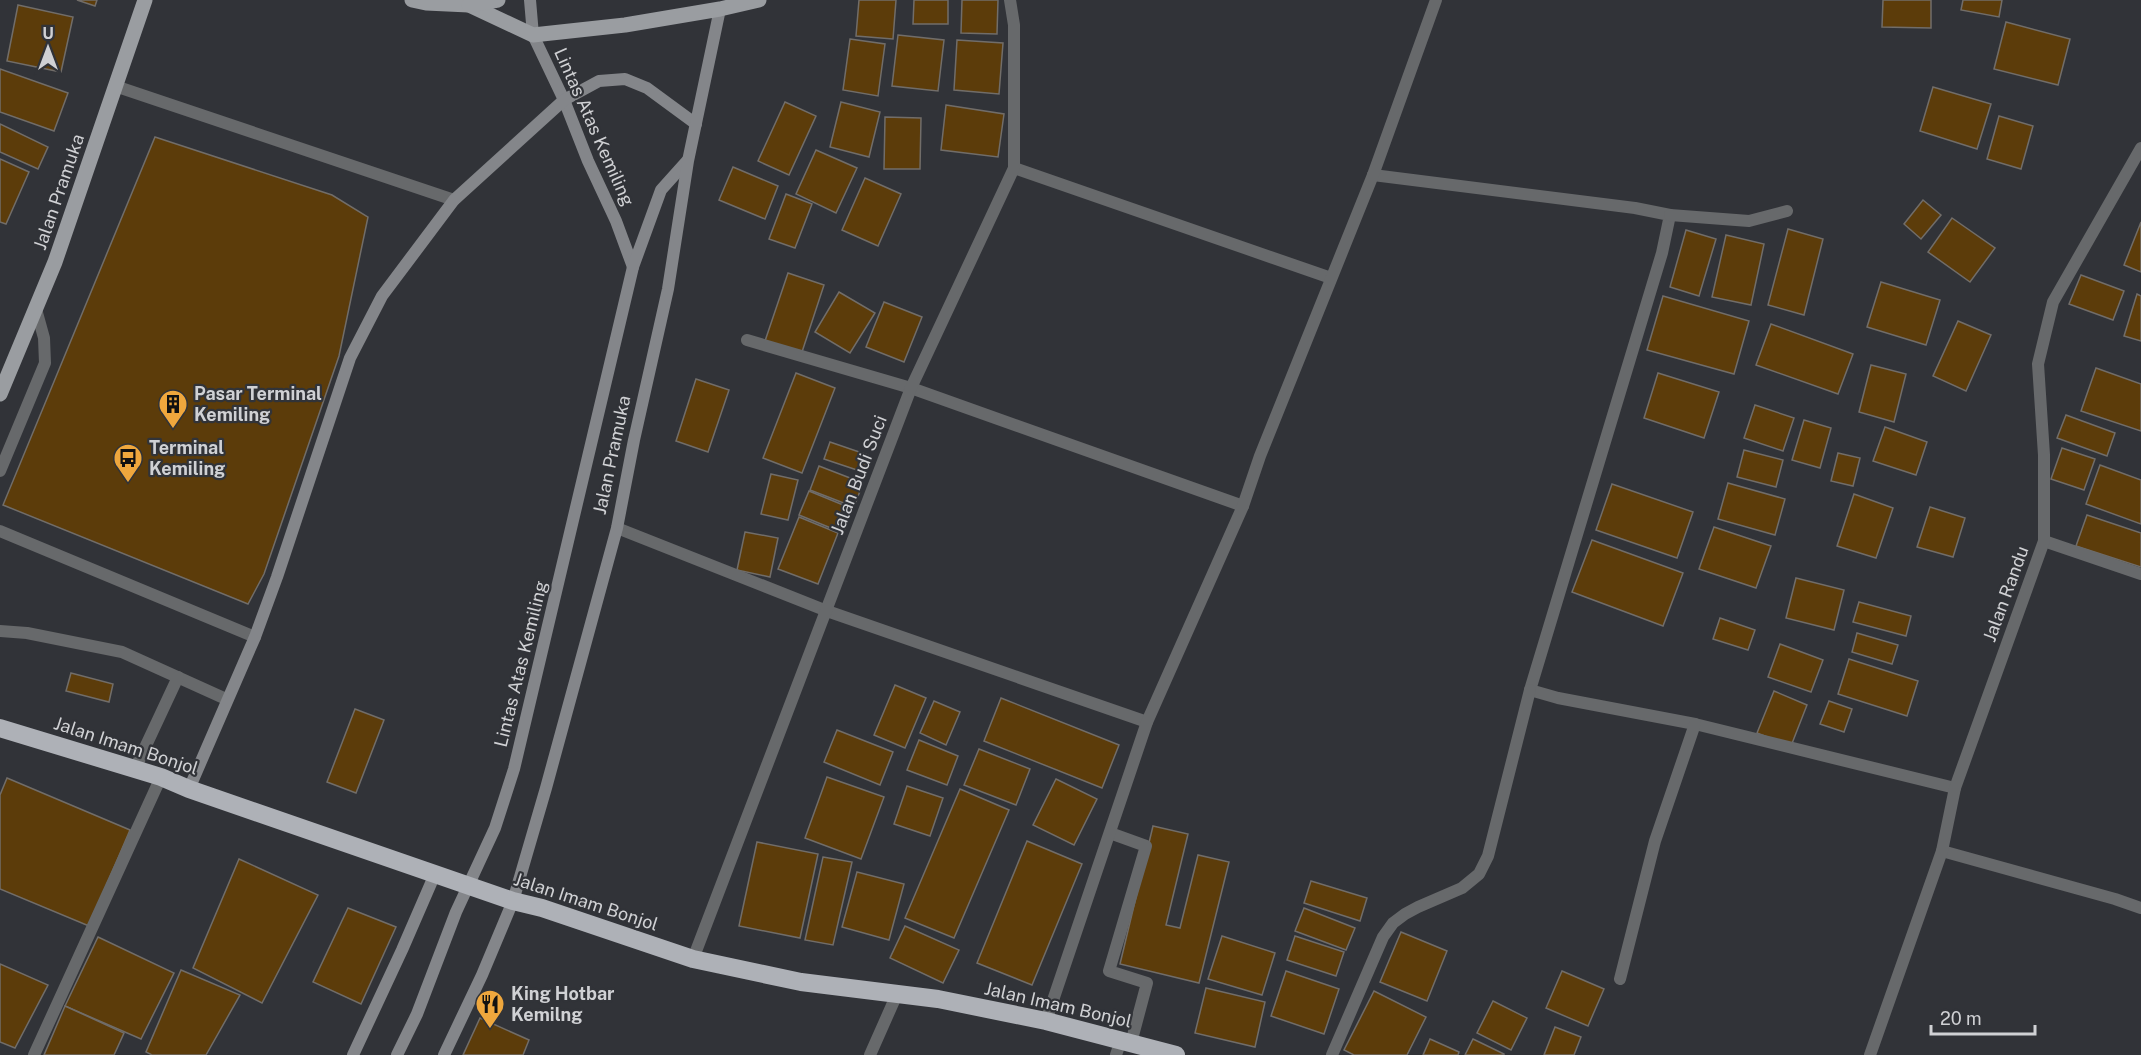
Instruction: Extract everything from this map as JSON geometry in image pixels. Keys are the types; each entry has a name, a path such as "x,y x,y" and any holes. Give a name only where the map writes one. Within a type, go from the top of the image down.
{"highway":[{"name":"Jalan Imam Bonjol","path":"0,728 160,777 513,901 693,959 801,982 938,999 1046,1021 1123,1046 1176,1055"}],"main road":[{"name":"Jalan Pramuka","path":"0,394 56,262 145,0"},
{"path":"412,0 469,5 498,0"},
{"path":"469,5 534,35 625,25 759,0"}],"street":[{"name":"Lintas Atas Kemiling","path":"530,0 534,35 616,221 632,271"},
{"name":"Jalan Budi Suci","path":"693,959 910,388 1014,168 1014,25 1010,0"},
{"path":"1046,1021 1147,722 1242,506 1373,175 1436,0"},
{"name":"Jalan Pramuka","path":"444,1055 482,975 513,901 617,528 668,289 688,161 720,9"},
{"path":"189,789 226,699 255,637 350,358 382,296 454,201 564,100 599,81 625,79 647,88 696,124"},
{"path":"116,86 454,201"},
{"name":"Jalan Randu","path":"1870,1055 1942,851 1955,788 2044,541 2044,454 2038,363 2053,302 2141,148"},
{"name":"Lintas Atas Kemiling","path":"397,1055 417,1014 456,912 495,828 514,769 632,271 661,190 688,161"},
{"path":"1014,168 1331,278"},
{"path":"1373,175 1623,206 1670,215 1749,221 1787,212"},
{"path":"1332,1055 1383,937 1393,924 1418,907 1462,888 1479,874 1488,856 1530,690 1662,253 1670,215"},
{"path":"0,471 45,363 44,338 36,309"},
{"path":"747,340 910,388 1242,506"},
{"path":"617,528 827,611 1147,722"},
{"path":"0,531 255,637"},
{"path":"2044,541 2141,574"},
{"path":"0,632 27,633 122,652 226,699"},
{"path":"135,769 178,678"},
{"path":"1530,690 1558,698 1695,724 1955,788"},
{"path":"1620,979 1655,840 1695,724"},
{"path":"34,1055 160,777"},
{"path":"1110,833 1146,846 1109,971 1147,983 1123,1046"},
{"path":"1942,851 2141,908"},
{"path":"352,1055 435,874"},
{"path":"870,1055 897,994"}],"building":[{"path":"77,0 97,0 95,6"},
{"path":"859,0 896,0 893,39 856,36"},
{"path":"914,0 948,0 948,24 913,24"},
{"path":"962,0 998,0 997,34 961,33"},
{"path":"1883,0 1931,0 1931,28 1882,27"},
{"path":"1963,0 2002,0 1999,17 1961,10"},
{"path":"18,5 73,17 61,72 7,61"},
{"path":"2006,22 2070,39 2058,85 1994,69"},
{"path":"898,35 944,40 938,91 892,86"},
{"path":"850,39 885,44 878,96 843,90"},
{"path":"957,40 1003,43 999,94 954,90"},
{"path":"0,69 68,93 54,131 0,112"},
{"path":"1933,87 1991,104 1977,149 1920,131"},
{"path":"785,102 816,116 789,175 758,161"},
{"path":"841,102 880,112 869,157 830,147"},
{"path":"946,105 1004,114 998,157 941,150"},
{"path":"1999,116 2033,126 2021,169 1987,159"},
{"path":"885,117 921,118 920,169 884,169"},
{"path":"0,124 48,147 38,169 0,152"},
{"name":"Pasar Terminal Kemiling","path":"155,137 332,195 368,217 339,356 264,574 248,604 3,505"},
{"path":"816,150 857,168 836,213 796,194"},
{"path":"0,159 29,172 6,224 0,222"},
{"path":"733,167 778,186 765,219 719,200"},
{"path":"865,178 901,194 878,246 842,230"},
{"path":"786,194 812,204 795,248 769,239"},
{"path":"1923,200 1941,215 1921,239 1904,224"},
{"path":"1952,218 1995,248 1970,282 1928,252"},
{"path":"2141,222 2141,272 2124,265"},
{"path":"1788,229 1823,239 1804,315 1768,305"},
{"path":"1686,230 1716,239 1699,296 1670,287"},
{"path":"1726,235 1764,244 1751,305 1712,297"},
{"path":"788,273 824,285 801,355 764,344"},
{"path":"2081,275 2124,291 2113,320 2069,304"},
{"path":"1881,282 1940,300 1926,345 1867,327"},
{"path":"839,292 875,313 850,353 815,332"},
{"path":"2137,294 2141,296 2141,341 2124,336"},
{"path":"1663,296 1749,321 1734,374 1647,350"},
{"path":"884,302 922,317 904,362 866,347"},
{"path":"1958,321 1991,335 1966,391 1933,376"},
{"path":"1771,324 1853,354 1838,394 1756,365"},
{"path":"1871,365 1906,374 1894,422 1859,412"},
{"path":"2096,368 2141,384 2141,431 2081,411"},
{"path":"796,373 835,388 802,473 763,458"},
{"path":"1658,373 1719,392 1704,438 1644,418"},
{"path":"696,379 729,390 708,452 676,441"},
{"path":"1755,405 1794,418 1783,451 1744,438"},
{"path":"2066,415 2115,433 2107,456 2057,438"},
{"path":"1804,420 1831,428 1820,468 1792,460"},
{"path":"1885,427 1927,442 1916,475 1873,461"},
{"path":"830,442 868,455 863,472 824,459"},
{"path":"2062,448 2095,459 2084,490 2051,479"},
{"path":"1744,450 1783,460 1776,487 1737,477"},
{"path":"1838,453 1860,458 1853,486 1831,481"},
{"path":"2100,465 2141,480 2141,524 2086,504"},
{"path":"819,466 863,483 854,507 810,490"},
{"path":"771,474 798,480 788,520 761,514"},
{"path":"1728,483 1785,499 1775,535 1718,519"},
{"path":"1612,484 1693,512 1677,558 1596,530"},
{"path":"809,491 853,509 843,533 799,515"},
{"path":"1854,494 1893,508 1876,558 1837,546"},
{"path":"1930,507 1965,518 1953,557 1917,547"},
{"path":"2087,515 2141,533 2141,567 2076,546"},
{"path":"799,517 838,533 818,584 778,569"},
{"path":"1714,527 1771,546 1756,588 1699,569"},
{"path":"745,532 778,538 770,577 737,570"},
{"path":"1592,540 1683,573 1663,626 1572,592"},
{"path":"1796,578 1844,590 1834,630 1786,618"},
{"path":"1859,602 1911,616 1906,636 1853,622"},
{"path":"1720,618 1755,630 1748,650 1713,639"},
{"path":"1857,633 1898,645 1892,664 1852,652"},
{"path":"1780,644 1823,660 1811,692 1768,677"},
{"path":"1849,659 1918,681 1907,716 1838,694"},
{"path":"71,673 113,684 109,702 66,691"},
{"path":"895,685 926,698 905,748 874,735"},
{"path":"1774,691 1807,705 1791,746 1757,733"},
{"path":"1001,698 1119,745 1102,788 984,741"},
{"path":"934,701 960,712 946,745 920,733"},
{"path":"1829,701 1852,709 1844,732 1820,724"},
{"path":"355,709 384,720 356,793 327,782"},
{"path":"837,730 893,752 880,785 824,762"},
{"path":"919,740 958,756 947,785 907,770"},
{"path":"979,749 1030,769 1016,805 964,785"},
{"path":"827,777 884,797 861,859 805,838"},
{"path":"7,778 130,830 89,926 0,889 0,795"},
{"path":"1056,779 1097,799 1074,845 1033,825"},
{"path":"907,786 943,798 930,836 894,824"},
{"path":"960,789 1009,810 954,938 905,918"},
{"path":"1153,826 1188,834 1166,925 1180,928 1198,855 1229,862 1199,983 1120,964"},
{"path":"1027,841 1082,864 1032,985 977,963"},
{"path":"757,842 818,854 800,938 739,926"},
{"path":"823,857 852,862 833,945 805,940"},
{"path":"239,859 318,895 262,1003 193,968"},
{"path":"857,872 904,884 889,940 842,927"},
{"path":"1311,881 1367,898 1360,921 1304,903"},
{"path":"348,908 396,927 361,1004 313,982"},
{"path":"1304,908 1355,928 1346,950 1295,931"},
{"path":"905,926 959,950 943,983 890,958"},
{"path":"1401,932 1447,951 1427,1001 1380,982"},
{"path":"1222,936 1275,953 1262,995 1208,979"},
{"path":"1295,936 1344,952 1336,976 1287,960"},
{"path":"98,937 174,973 141,1039 65,1006"},
{"path":"0,964 48,985 15,1048 0,1042"},
{"path":"181,970 240,995 206,1055 152,1055 146,1052"},
{"path":"1286,971 1339,989 1324,1034 1271,1016"},
{"path":"1562,971 1604,989 1588,1026 1546,1008"},
{"path":"1206,988 1265,1002 1255,1047 1195,1033"},
{"path":"1374,991 1426,1017 1407,1055 1354,1055 1344,1050"},
{"path":"1493,1001 1527,1018 1511,1050 1477,1033"},
{"path":"65,1006 124,1033 114,1055 44,1055"},
{"name":"King Hotbar Kemilng","path":"480,1018 529,1040 523,1055 463,1055"},
{"path":"1555,1027 1581,1037 1574,1055 1544,1055"},
{"path":"1430,1039 1459,1052 1458,1055 1423,1055"},
{"path":"1473,1039 1504,1054 1504,1055 1465,1055"}],"place":[{"name":"Pasar Terminal Kemiling","path":"173,430"},
{"name":"Terminal Kemiling","path":"128,484"},
{"name":"King Hotbar Kemilng","path":"490,1030"}]}
